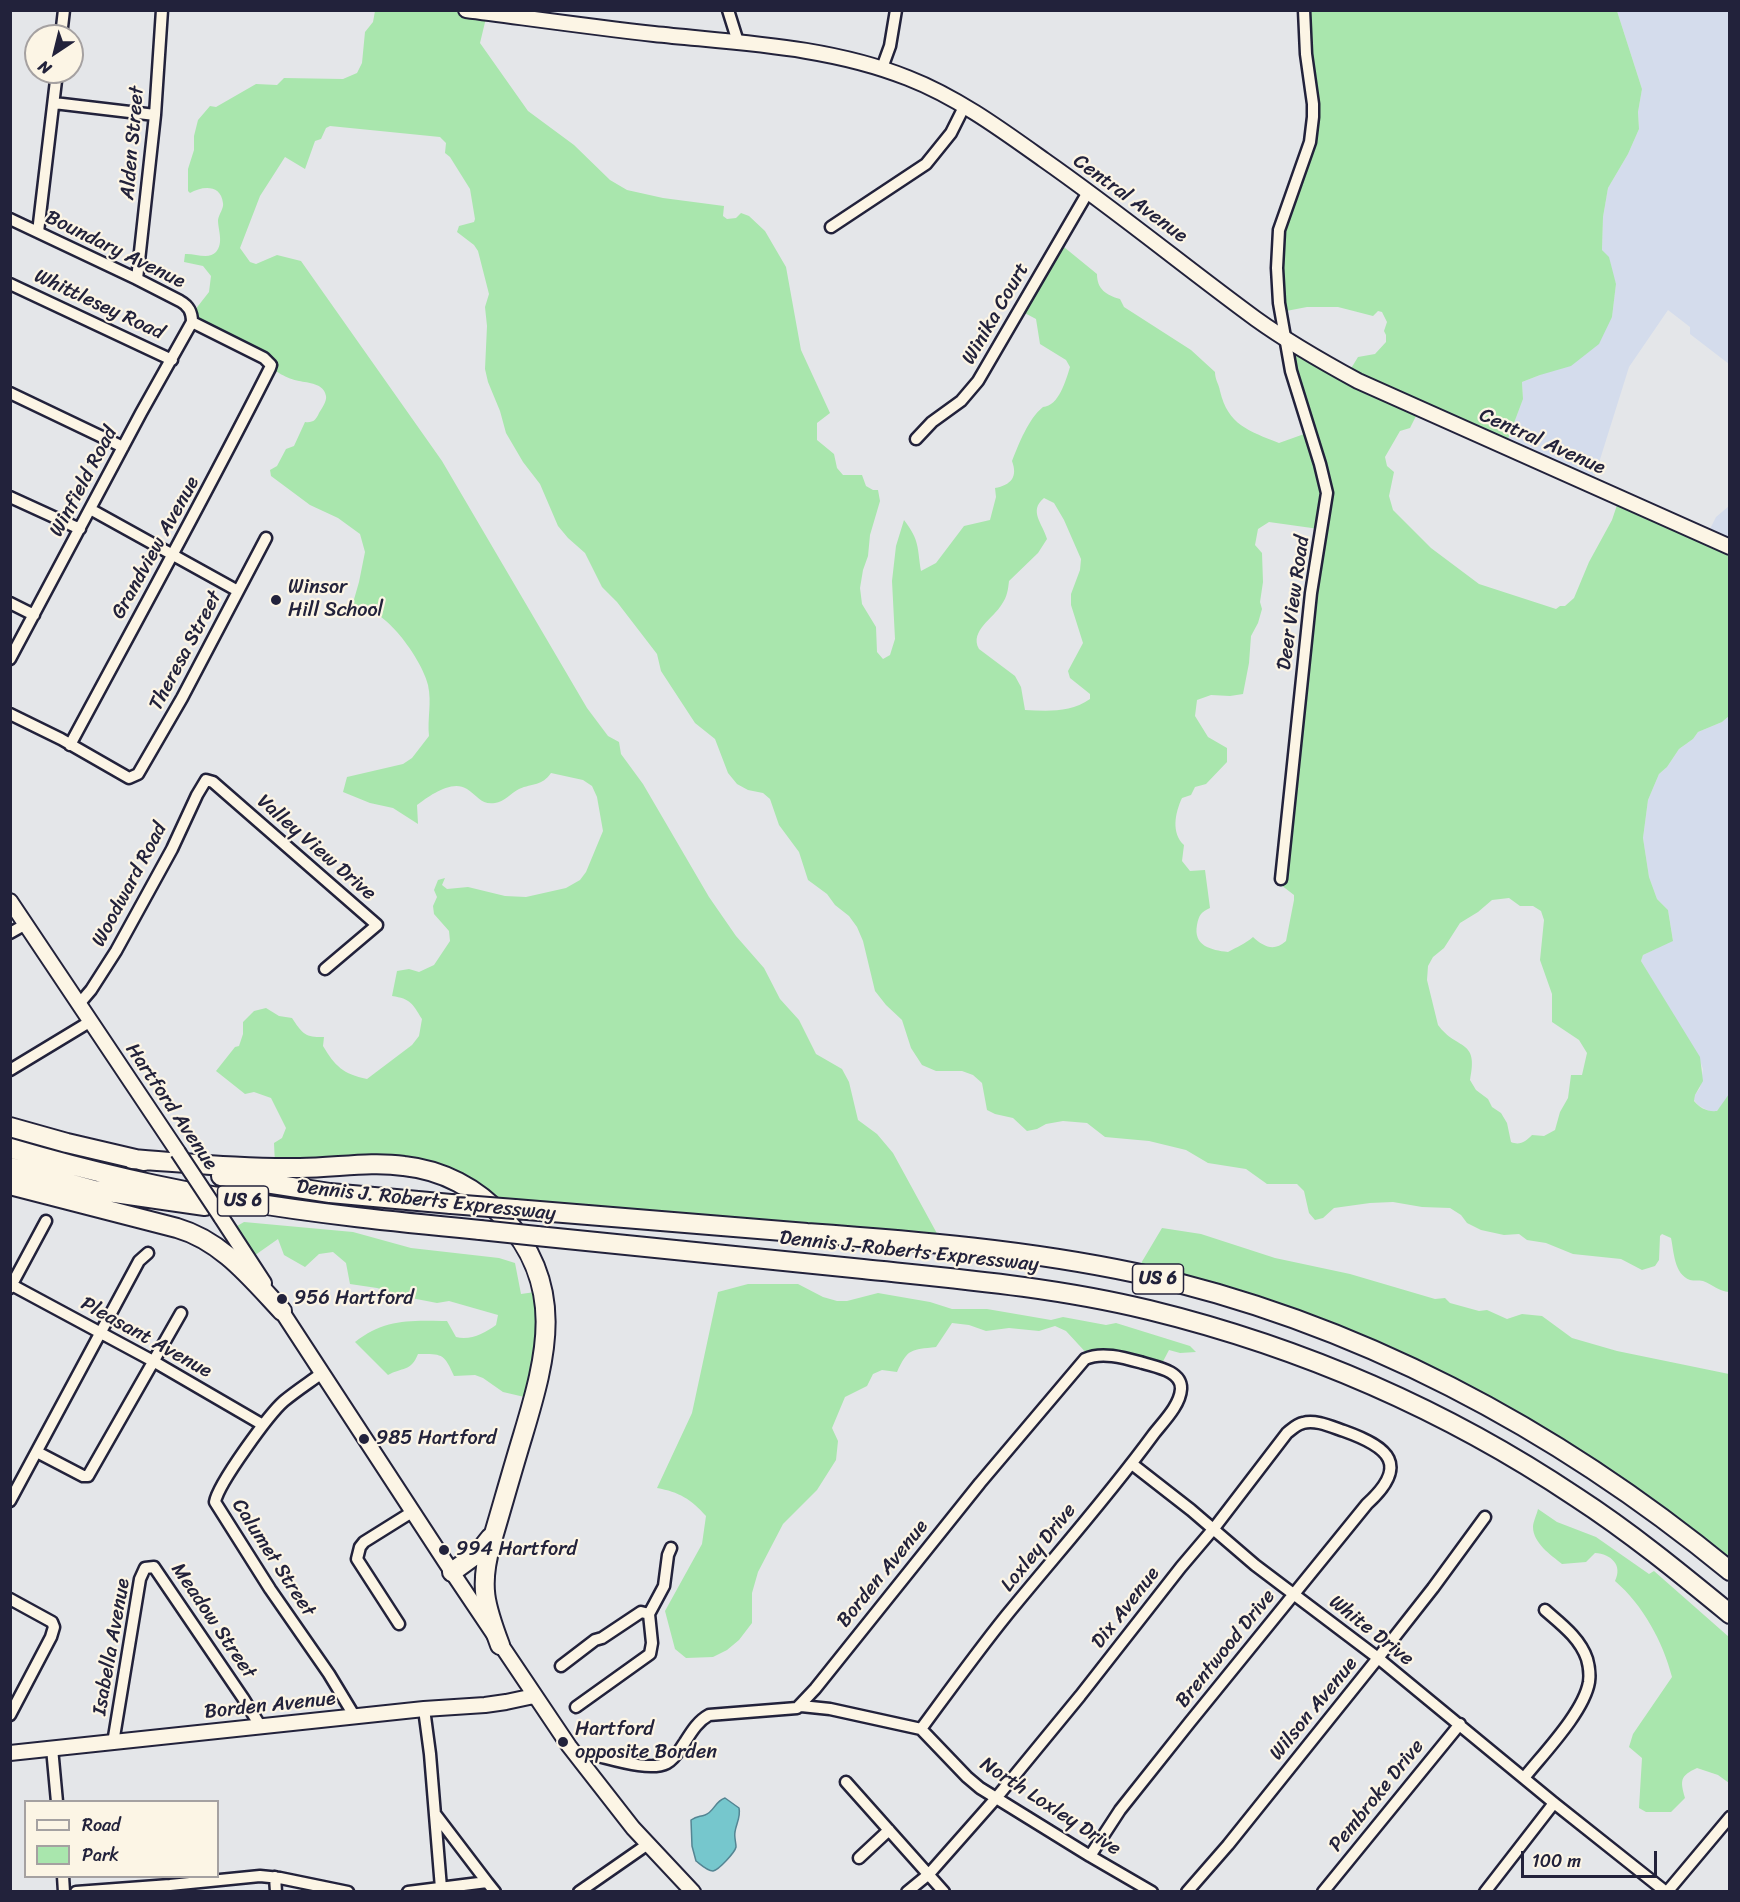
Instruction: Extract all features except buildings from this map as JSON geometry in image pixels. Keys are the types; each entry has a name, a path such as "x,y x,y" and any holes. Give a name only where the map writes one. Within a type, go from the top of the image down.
{"highway":[{"name":"Dennis J. Roberts Expressway","path":"10,1126 132,1159 286,1187 451,1204 1006,1250 1138,1274 1214,1294 1300,1322 1414,1369 1484,1404 1533,1431 1599,1473 1730,1571"},
{"name":"Dennis J. Roberts Expressway","path":"10,1148 168,1188 301,1210 948,1277 1048,1290 1147,1309 1244,1337 1307,1359 1370,1384 1431,1413 1548,1478 1604,1515 1730,1614"},
{"path":"132,1159 258,1168 377,1164 427,1170 452,1179 482,1197 499,1212 521,1240 533,1261 543,1294 547,1325 540,1375 486,1561 484,1586 487,1611 507,1646"},
{"path":"10,1167 75,1185 133,1196 220,1208 301,1210"},
{"path":"10,1185 177,1228 203,1238 230,1258 282,1311"},
{"path":"452,1572 483,1548 497,1522"}],"main road":[{"name":"Central Avenue","path":"466,10 541,15 840,57 882,68 931,88 1023,146 1088,192 1258,320 1358,381 1730,547"},
{"name":"Hartford Avenue","path":"10,901 221,1217 452,1572 507,1646 534,1695 618,1811 693,1892"},
{"name":"Borden Avenue","path":"10,1753 424,1709 485,1705 534,1695"}],"street":[{"name":"Alden Street","path":"137,279 162,10"},
{"path":"728,10 738,42"},
{"path":"882,68 895,28 896,10"},
{"name":"Deer View Road","path":"1281,879 1311,593 1327,493 1291,371 1279,303 1277,268 1279,230 1310,142 1313,117 1304,10"},
{"path":"38,232 56,84"},
{"path":"54,103 154,115"},
{"path":"831,227 926,164 951,133 964,107"},
{"name":"Winika Court","path":"916,438 932,422 961,401 978,381 1088,192"},
{"name":"Boundary Avenue","path":"10,219 187,305 192,322"},
{"name":"Whittlesey Road","path":"10,284 172,360"},
{"name":"Winfield Road","path":"10,659 192,322"},
{"name":"Grandview Avenue","path":"70,745 219,469 271,365 264,358 192,322"},
{"path":"10,393 123,447"},
{"path":"10,497 80,529"},
{"path":"90,510 238,591"},
{"name":"Theresa Street","path":"70,745 129,778 138,774 182,698 266,538"},
{"path":"10,603 34,615"},
{"path":"10,714 70,745"},
{"name":"Valley View Drive","path":"206,780 213,782 377,925 325,969"},
{"name":"Woodward Road","path":"80,1004 92,990 116,951 172,849 206,780"},
{"path":"10,933 26,924"},
{"path":"10,1070 91,1021"},
{"path":"11,1286 46,1221"},
{"path":"10,1502 139,1261 148,1253"},
{"name":"Pleasant Avenue","path":"11,1286 153,1361 263,1425"},
{"path":"37,1452 83,1476 88,1476 181,1312"},
{"name":"Borden Avenue","path":"801,1706 1017,1438 1085,1359 1105,1355 1164,1369 1175,1376 1180,1382 1181,1389"},
{"name":"Calumet Street","path":"322,1373 283,1402 263,1425 219,1490 215,1502 355,1717"},
{"name":"Loxley Drive","path":"921,1729 1005,1617 1132,1464 1174,1406 1181,1389"},
{"name":"Dix Avenue","path":"907,1892 928,1874 997,1797 1080,1696 1287,1433 1300,1423 1314,1423 1361,1438 1381,1450 1391,1466"},
{"name":"White Drive","path":"1132,1464 1191,1510 1255,1565 1378,1658 1554,1803 1667,1892"},
{"name":"Brentwood Drive","path":"1090,1856 1120,1810 1234,1666 1367,1504 1379,1493 1387,1481 1391,1466"},
{"path":"399,1624 357,1559 364,1542 412,1512"},
{"name":"Wilson Avenue","path":"1187,1892 1228,1845 1378,1658 1485,1517"},
{"path":"576,1707 650,1654 652,1643 649,1614 664,1586 671,1548"},
{"name":"Meadow Street","path":"154,1567 261,1727"},
{"name":"Isabella Avenue","path":"113,1743 140,1579 145,1568 154,1567"},
{"path":"10,1599 52,1622 54,1627 10,1715"},
{"path":"1524,1778 1572,1718 1589,1682 1588,1666 1582,1649 1562,1625 1545,1610"},
{"path":"561,1666 595,1640 602,1638 641,1612 649,1614"},
{"path":"580,1761 588,1755 594,1755 637,1764 666,1764 702,1719 709,1715 790,1710 801,1706 830,1709 921,1729"},
{"path":"424,1709 441,1888"},
{"name":"Pembroke Drive","path":"1323,1892 1460,1724"},
{"name":"North Loxley Drive","path":"921,1729 967,1778 980,1788 1152,1892"},
{"path":"52,1748 57,1800"},
{"path":"846,1782 944,1892"},
{"path":"1485,1892 1554,1803"},
{"path":"435,1814 495,1892"},
{"path":"1667,1892 1730,1817"},
{"path":"859,1858 889,1830"},
{"path":"579,1892 648,1844"},
{"path":"76,1892 170,1888 250,1876 275,1877 348,1892"},
{"path":"275,1877 276,1892"},
{"path":"408,1892 487,1882"}],"shaded area":[{"path":"1617,11 1729,11 1729,364 1690,334 1690,327 1668,310 1629,367 1592,485 1505,447 1523,399 1522,382 1540,375 1612,317 1616,284 1602,250 1603,217 1608,188 1628,154 1639,129 1638,112 1642,89"},
{"path":"1729,506 1729,548 1706,537 1716,517"},
{"path":"1729,716 1730,1094 1717,1111 1710,1112 1694,1100 1700,1088 1703,1069 1699,1058 1641,961 1643,955 1673,940 1668,910 1657,899 1649,877 1643,838 1648,800 1659,774 1667,767 1679,749 1693,739 1698,732 1722,722"}],"green space":[{"path":"461,10 487,14 480,43 528,111 574,145 610,180 627,190 663,198 724,206 723,216 727,219 736,218 741,213 749,216 765,231 786,267 801,350 830,413 817,423 817,440 834,454 837,468 843,475 862,475 866,486 878,490 880,501 870,535 868,556 860,588 862,604 876,627 877,652 883,659 890,655 895,639 892,581 896,546 904,520 915,539 921,571 936,563 964,526 990,520 996,497 995,488 1005,485 1012,479 1014,467 1012,461 1028,425 1043,407 1049,406 1058,397 1064,385 1070,367 1066,360 1040,344 1036,319 1019,310 1059,243 1097,274 1103,291 1120,299 1124,307 1191,350 1215,372 1224,403 1234,419 1258,435 1279,443 1307,433 1284,345 1347,375 1358,357 1375,354 1386,342 1384,331 1387,322 1382,312 1378,311 1373,316 1338,307 1307,307 1281,312 1277,242 1310,140 1303,11 1617,11 1642,89 1638,112 1639,129 1628,154 1608,188 1603,217 1602,250 1609,257 1616,284 1612,317 1599,344 1571,366 1522,382 1523,399 1505,447 1419,410 1410,428 1400,431 1385,457 1387,466 1394,472 1389,496 1393,510 1431,548 1479,584 1556,609 1565,606 1574,598 1589,562 1612,520 1619,499 1729,548 1729,716 1722,722 1698,732 1693,739 1679,749 1667,767 1659,774 1648,800 1643,838 1649,877 1657,899 1668,910 1673,941 1643,955 1641,961 1700,1057 1703,1081 1694,1101 1704,1109 1717,1111 1729,1094 1729,1292 1703,1281 1690,1280 1685,1277 1678,1268 1671,1238 1662,1234 1659,1260 1655,1266 1642,1270 1621,1259 1573,1254 1546,1243 1527,1240 1519,1234 1504,1235 1481,1230 1467,1223 1461,1215 1450,1208 1422,1207 1393,1202 1370,1203 1334,1208 1323,1218 1315,1220 1309,1213 1304,1191 1297,1184 1267,1184 1246,1169 1208,1163 1186,1150 1149,1141 1105,1137 1087,1123 1063,1121 1027,1131 1013,1118 987,1110 982,1083 973,1075 962,1071 936,1071 922,1065 911,1048 902,1020 875,991 863,941 857,927 827,894 808,880 799,852 779,825 770,799 763,793 748,790 737,784 728,773 715,739 695,723 661,671 657,654 617,602 602,587 585,553 558,526 540,484 523,462 506,433 485,369 487,326 485,307 489,294 478,251 457,232 459,226 474,222 475,219 470,189 450,157 445,153 446,143 440,137 330,126 326,128 321,139 315,141 305,169 285,157 260,196 240,248 250,262 256,264 277,255 301,261 442,461 587,708 608,736 619,742 621,754 643,784 709,897 736,936 764,968 780,999 799,1020 816,1054 842,1069 849,1082 858,1120 877,1134 893,1153 940,1239 497,1204 456,1177 275,1165 274,1143 282,1138 286,1128 271,1098 254,1092 245,1094 216,1071 235,1047 239,1046 243,1034 243,1022 254,1011 266,1008 279,1016 292,1018 308,1035 324,1037 323,1046 341,1068 352,1075 367,1079 412,1045 419,1036 422,1019 416,1009 407,1000 392,996 397,971 409,969 419,972 434,965 450,941 449,931 434,914 433,906 437,897 434,890 438,880 445,878 442,885 447,889 468,887 505,896 526,897 566,888 580,880 586,872 603,831 597,797 592,786 583,780 551,773 541,782 519,789 495,803 483,801 461,786 448,787 417,805 418,824 393,808 370,803 343,792 347,777 403,764 412,758 429,736 428,685 409,647 386,621 374,612 362,608 351,610 365,552 360,534 338,518 310,505 271,476 270,470 277,466 286,449 294,446 305,422 317,418 326,400 325,392 315,384 285,376 268,362 191,323 191,315 209,292 211,276 203,266 184,262 185,254 209,256 216,252 220,241 218,220 223,205 219,192 210,188 190,193 188,191 188,169 194,150 194,136 198,120 210,106 216,107 256,84 277,85 284,78 343,79 357,73 362,63 365,32 373,22 375,11","holes":["1044,498 1054,503 1081,559 1080,570 1071,594 1071,605 1083,643 1068,671 1070,678 1090,694 1090,699 1082,704 1050,711 1025,710 1021,687 1015,676 979,649 977,642 980,631 1004,601 1009,581 1038,553 1047,539 1037,513 1039,503","1269,522 1319,529 1281,873 1281,885 1294,895 1294,900 1286,941 1269,947 1253,937 1228,952 1205,946 1198,938 1196,932 1199,919 1202,912 1210,908 1205,870 1190,871 1182,861 1184,845 1177,835 1176,823 1182,798 1191,795 1195,787 1206,784 1227,762 1227,748 1208,737 1195,716 1197,700 1211,695 1243,694 1251,636 1262,609 1260,602 1263,582 1262,553 1255,545 1258,529","1509,898 1520,906 1533,906 1541,911 1544,920 1540,960 1552,994 1552,1022 1579,1040 1587,1053 1582,1075 1571,1075 1568,1098 1560,1112 1555,1130 1544,1136 1532,1135 1520,1143 1511,1142 1507,1123 1501,1113 1476,1090 1470,1080 1472,1067 1469,1051 1438,1025 1427,980 1428,966 1433,957 1444,948 1460,923 1492,900"]},
{"path":"244,1222 353,1232 411,1248 499,1258 515,1263 521,1294 542,1291 533,1399 503,1392 475,1375 454,1376 445,1359 432,1354 418,1354 412,1364 388,1375 355,1342 386,1325 418,1321 447,1321 456,1337 472,1337 496,1325 498,1315 449,1301 437,1303 377,1288 350,1284 346,1263 333,1252 319,1254 305,1267 284,1255 278,1239 251,1258 232,1229"},
{"path":"1162,1228 1201,1234 1275,1258 1350,1274 1435,1299 1445,1298 1450,1303 1479,1311 1487,1310 1507,1319 1522,1314 1542,1316 1572,1338 1617,1351 1729,1374 1729,1562 1443,1381 1137,1270"},
{"path":"748,1284 798,1284 823,1297 837,1301 847,1301 878,1293 930,1302 952,1309 987,1309 1051,1320 1063,1317 1106,1325 1116,1323 1190,1346 1196,1352 1180,1353 1169,1350 1159,1369 1090,1357 1066,1331 1055,1326 1039,1331 1009,1328 986,1331 969,1325 952,1323 936,1347 911,1352 904,1358 897,1372 882,1370 873,1374 867,1386 845,1397 832,1428 838,1441 836,1460 817,1490 783,1524 758,1572 752,1593 752,1623 739,1640 727,1650 713,1657 686,1658 675,1649 665,1611 702,1544 706,1516 684,1497 657,1488 692,1413 718,1292"},
{"path":"1538,1509 1557,1522 1596,1537 1649,1574 1654,1571 1729,1637 1729,1783 1718,1775 1697,1768 1684,1776 1682,1787 1685,1798 1671,1812 1646,1812 1639,1808 1642,1758 1629,1747 1633,1734 1672,1677 1668,1664 1651,1625 1634,1601 1615,1581 1618,1570 1614,1561 1595,1553 1586,1562 1562,1564 1543,1548 1536,1538 1533,1527"}],"water":[{"path":"725,1798 739,1808 735,1834 736,1847 723,1864 711,1871 696,1861 692,1846 691,1820 708,1814"}],"place":[{"name":"Winsor Hill School","path":"276,600"},
{"name":"956 Hartford","path":"282,1299"},
{"name":"985 Hartford","path":"364,1439"},
{"name":"994 Hartford","path":"444,1550"},
{"name":"Hartford opposite Borden","path":"563,1742"}]}
